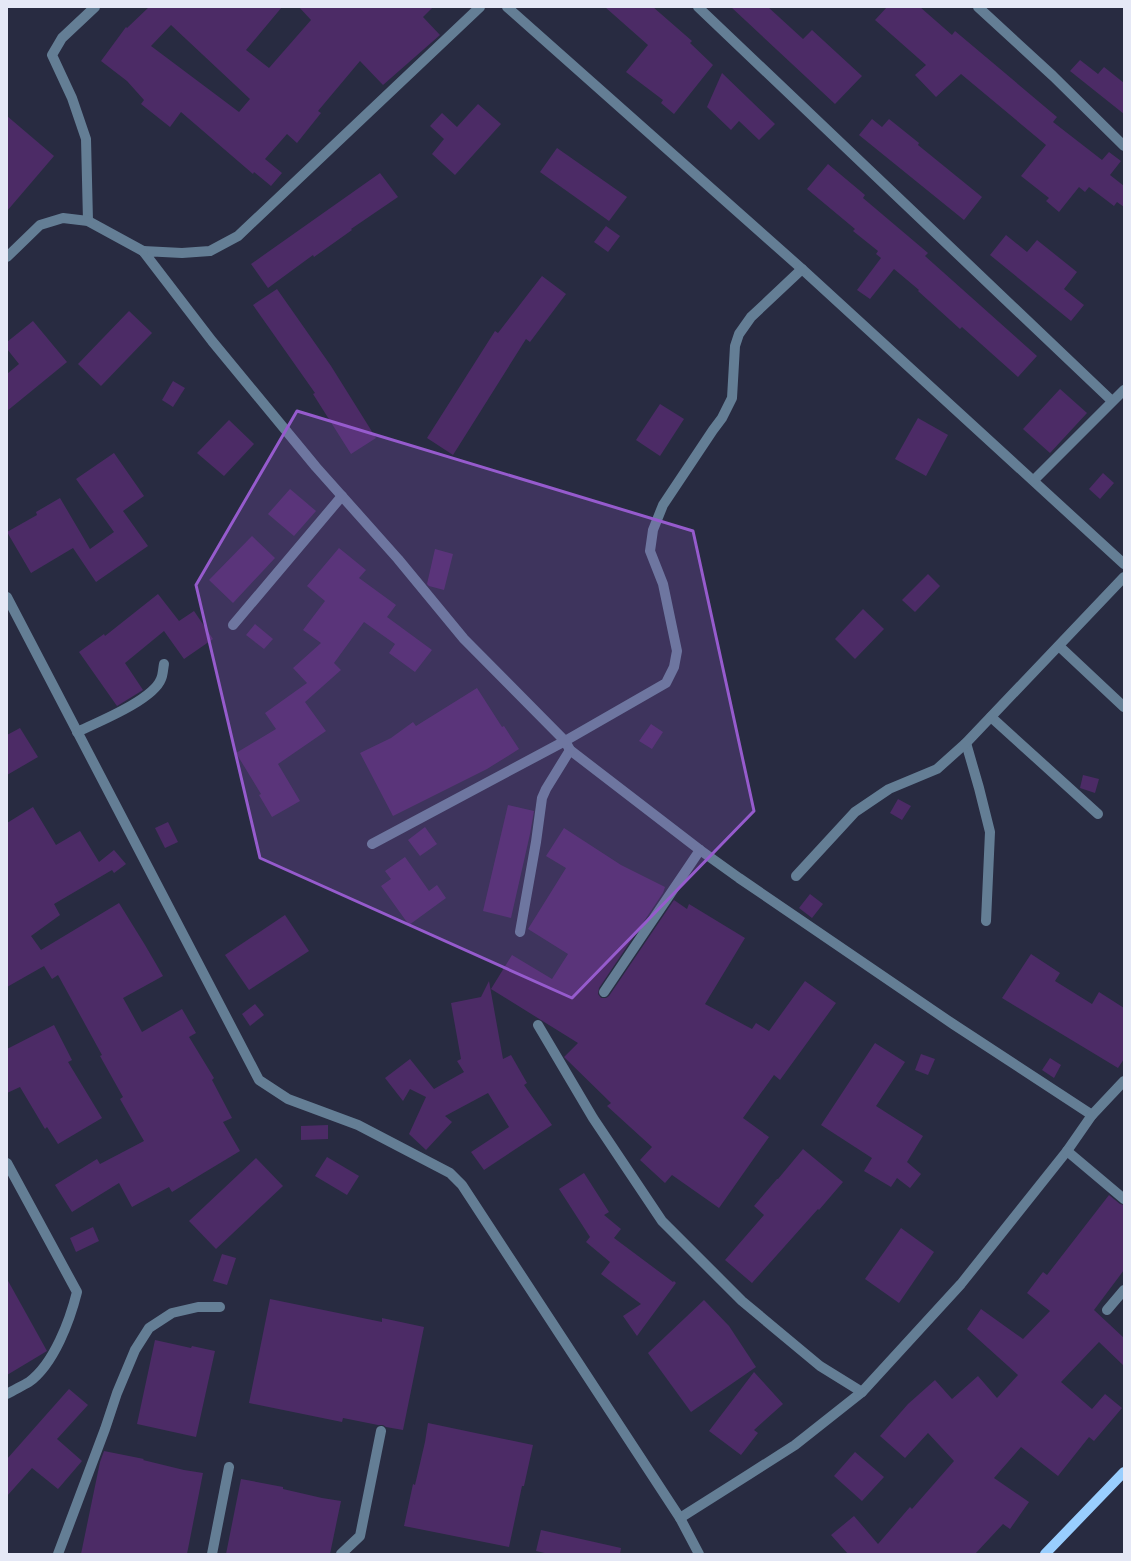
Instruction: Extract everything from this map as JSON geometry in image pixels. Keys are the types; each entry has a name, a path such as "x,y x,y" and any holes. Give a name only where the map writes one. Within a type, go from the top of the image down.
{"main road":[{"path":"1045,1554 1124,1472"}],"street":[{"path":"88,221 86,139 72,98 52,55 62,38 95,7"},
{"path":"143,251 210,251 238,236 480,7"},
{"path":"507,7 802,268 1124,564"},
{"path":"698,7 1112,401"},
{"path":"978,7 1053,76 1124,146"},
{"path":"7,257 40,225 63,218 88,221 143,251 212,341 464,639 565,741 570,750 700,850 954,1024 1092,1115"},
{"path":"372,844 565,741 666,683 674,667 677,651 662,584 650,551 652,530 663,505 712,430 722,418 732,398 735,346 738,334 751,317 802,268"},
{"path":"1034,480 1124,390"},
{"path":"233,625 342,496"},
{"path":"796,876 854,812 889,789 937,769 966,743 1124,577"},
{"path":"7,597 259,1080 288,1099 358,1125 450,1173 462,1185 680,1518 699,1554"},
{"path":"1059,646 1124,707"},
{"path":"77,732 124,710 153,691 161,680 164,664"},
{"path":"991,717 1098,814"},
{"path":"966,743 990,832 986,921"},
{"path":"520,932 536,842 542,798 570,750"},
{"path":"604,992 700,850"},
{"path":"538,1025 592,1118 662,1221 742,1301 820,1366 862,1392"},
{"path":"680,1518 795,1445 862,1392 961,1284 1067,1151 1092,1115 1124,1081"},
{"path":"1067,1151 1124,1199"},
{"path":"7,1163 77,1292 73,1310 59,1341 46,1364 30,1381 7,1394"},
{"path":"1107,1310 1124,1290"},
{"path":"58,1554 105,1430 117,1393 135,1350 149,1328 172,1313 198,1307 220,1307"},
{"path":"341,1554 360,1536 381,1431"},
{"path":"212,1554 229,1467"}],"highlighted area":[{"path":"297,411 693,531 754,811 572,998 260,858 196,585"}],"building":[{"path":"149,7 282,7 246,50 269,68 311,20 299,7 433,7 423,17 440,35 383,85 360,61 318,111 321,113 297,143 287,134 265,159 282,173 271,186 254,172 253,174 181,112 170,127 141,104 144,100 127,81 101,61 126,27 127,28","holes":["171,25 250,99 239,112 151,46"]},
{"path":"605,7 653,7 692,41 690,43 713,65 674,114 661,103 663,100 626,72 648,45"},
{"path":"731,7 768,7 803,39 812,30 862,76 835,104"},
{"path":"887,7 920,7 952,35 955,31 1057,117 1053,122 1102,160 1109,152 1121,161 1110,175 1124,186 1124,207 1117,202 1114,206 1089,187 1085,192 1079,187 1059,212 1046,201 1049,198 1021,176 1046,145 961,74 936,97 915,75 926,65 875,20"},
{"path":"1080,60 1098,74 1104,67 1124,83 1124,114 1070,71"},
{"path":"722,73 775,124 759,140 739,121 731,130 707,107"},
{"path":"478,104 501,124 455,175 432,154 444,139 430,126 442,113 457,127"},
{"path":"7,116 54,156 7,211"},
{"path":"872,119 882,127 889,119 919,143 918,145 982,197 964,220 859,135"},
{"path":"557,148 627,197 609,221 540,172"},
{"path":"828,164 865,195 863,198 928,253 925,256 1037,356 1018,377 962,327 960,329 918,291 919,290 894,269 870,299 857,290 881,258 876,254 878,251 853,231 855,229 807,189"},
{"path":"380,173 398,197 351,229 352,230 314,257 313,255 268,288 251,264"},
{"path":"606,226 620,236 608,252 594,242"},
{"path":"1006,235 1027,252 1037,240 1077,272 1064,289 1084,305 1071,321 990,255"},
{"path":"542,276 566,294 530,342 526,339 453,455 427,438 495,331 498,333"},
{"path":"277,289 331,366 376,438 351,454 313,394 315,393 253,305"},
{"path":"129,311 152,333 101,386 78,364"},
{"path":"33,321 67,362 7,411 7,374 19,364 7,349 7,342"},
{"path":"173,381 185,388 173,407 162,400"},
{"path":"1060,389 1087,413 1050,453 1023,429"},
{"path":"660,404 684,419 660,456 636,440"},
{"path":"918,418 948,435 926,476 895,459"},
{"path":"229,420 254,444 224,476 197,453"},
{"path":"114,453 144,496 123,511 148,546 96,582 73,548 31,573 7,532 37,515 36,512 60,498 90,549 114,532 76,479"},
{"path":"1103,473 1114,483 1100,499 1089,489"},
{"path":"290,489 316,511 294,536 268,514"},
{"path":"252,536 275,558 233,603 209,580"},
{"path":"339,548 366,570 359,578 396,605 387,617 432,650 415,672 389,653 395,644 364,622 334,663 341,670 305,702 326,731 278,764 300,801 272,817 259,795 261,794 236,753 276,729 265,713 307,683 293,668 321,643 303,630 325,601 307,586"},
{"path":"435,549 453,554 444,590 429,586 427,584"},
{"path":"928,574 940,586 915,612 902,600"},
{"path":"158,594 179,621 194,611 213,639 184,659 164,631 125,663 143,690 117,706 79,652 104,634 105,636"},
{"path":"863,609 884,629 855,659 835,639"},
{"path":"255,624 273,639 264,649 246,635"},
{"path":"477,688 502,727 504,726 519,749 487,769 393,816 360,753 391,738 413,722 416,726"},
{"path":"651,724 663,732 652,749 639,741"},
{"path":"20,728 38,757 7,775 7,735"},
{"path":"1083,775 1099,779 1095,793 1080,788"},
{"path":"898,799 911,806 902,820 890,813"},
{"path":"508,805 534,811 511,918 483,911"},
{"path":"33,807 56,845 80,831 99,862 114,850 126,864 114,873 112,870 54,904 60,915 31,936 41,950 119,903 163,976 123,998 142,1032 182,1009 196,1033 189,1037 214,1078 212,1080 232,1118 223,1122 240,1151 172,1192 169,1187 132,1207 119,1183 72,1212 55,1185 97,1159 100,1164 144,1141 120,1099 123,1097 100,1056 102,1055 58,975 52,979 44,966 7,987 7,823"},
{"path":"168,822 178,842 165,848 155,828"},
{"path":"425,827 437,844 420,856 408,840"},
{"path":"564,828 621,865 665,887 663,893 599,988 598,994 601,998 606,998 609,996 674,900 687,909 689,904 745,938 705,1004 752,1029 756,1023 769,1031 805,981 836,1003 780,1080 774,1075 743,1118 769,1137 719,1208 672,1175 665,1183 640,1160 652,1147 607,1106 611,1103 564,1057 578,1043 491,989 512,955 552,979 568,954 528,929 566,868 546,856"},
{"path":"405,857 429,891 437,885 446,898 409,925 381,886 391,879 385,871"},
{"path":"810,894 823,904 812,918 799,908"},
{"path":"285,915 309,951 249,990 225,955"},
{"path":"1031,954 1060,973 1055,981 1092,1004 1099,992 1124,1008 1124,1059 1118,1068 1002,998"},
{"path":"489,981 503,1059 511,1055 527,1083 524,1085 552,1125 484,1170 471,1152 509,1127 488,1093 445,1116 452,1122 426,1150 409,1134 426,1097 410,1089 403,1101 385,1078 410,1059 434,1089 464,1072 457,1061 461,1059 451,1003 481,997"},
{"path":"255,1004 264,1015 250,1026 242,1014"},
{"path":"54,1025 72,1060 68,1062 102,1118 58,1144 47,1127 45,1129 20,1087 7,1093 7,1049"},
{"path":"875,1043 905,1062 876,1106 923,1136 907,1162 921,1174 910,1188 897,1178 891,1187 864,1171 872,1158 821,1125"},
{"path":"921,1054 935,1059 928,1075 915,1070"},
{"path":"1050,1058 1061,1065 1054,1078 1042,1070"},
{"path":"328,1125 328,1139 301,1140 301,1126"},
{"path":"803,1149 843,1182 752,1283 725,1260 764,1215 754,1206"},
{"path":"327,1157 359,1176 347,1195 315,1176"},
{"path":"256,1158 283,1186 216,1249 189,1221"},
{"path":"584,1173 609,1212 604,1215 621,1229 614,1238 676,1283 637,1336 623,1316 641,1304 601,1274 610,1262 586,1242 590,1237 559,1189"},
{"path":"1109,1195 1120,1204 1124,1205 1124,1270 1094,1310 1124,1338 1124,1366 1099,1342 1061,1382 1092,1409 1105,1394 1122,1408 1094,1441 1089,1437 1058,1476 1021,1447 994,1478 1029,1502 1010,1529 1003,1524 975,1554 848,1554 831,1535 854,1516 878,1544 910,1507 912,1509 954,1461 928,1433 905,1458 880,1436 908,1404 935,1380 952,1399 978,1376 997,1398 1018,1375 967,1329 981,1309 1023,1339 1050,1311 1027,1293 1043,1272 1047,1275"},
{"path":"93,1227 99,1241 76,1252 70,1238"},
{"path":"901,1228 934,1252 899,1303 865,1279"},
{"path":"222,1254 236,1258 227,1285 213,1281"},
{"path":"7,1279 47,1351 7,1375"},
{"path":"270,1299 382,1322 382,1318 424,1327 403,1430 343,1418 342,1422 249,1403"},
{"path":"704,1300 729,1326 756,1367 691,1412 648,1353"},
{"path":"155,1340 191,1348 192,1346 215,1351 196,1437 137,1424"},
{"path":"754,1372 783,1404 754,1430 758,1433 741,1455 709,1431"},
{"path":"69,1389 88,1405 57,1439 82,1461 58,1489 32,1468 7,1496 7,1459"},
{"path":"428,1423 533,1445 524,1486 522,1486 509,1547 404,1526 413,1484 415,1485"},
{"path":"104,1451 203,1473 187,1554 81,1554 100,1462"},
{"path":"855,1452 884,1477 862,1501 834,1476"},
{"path":"241,1479 283,1487 283,1489 341,1501 330,1554 226,1554"},
{"path":"541,1530 621,1548 620,1554 549,1554 536,1551"}]}
